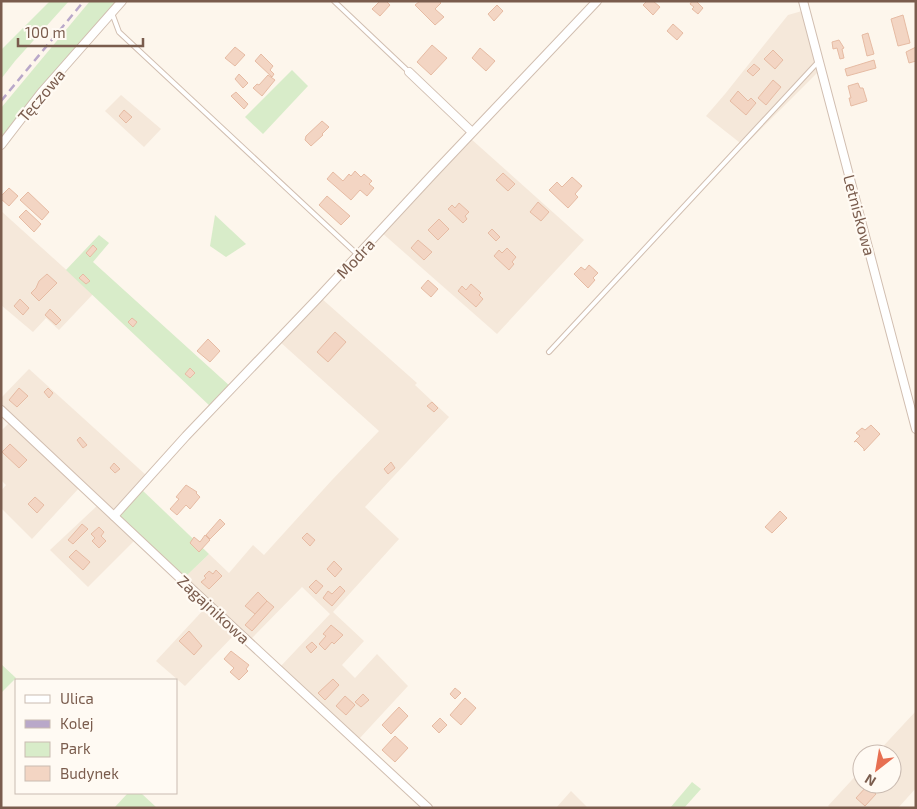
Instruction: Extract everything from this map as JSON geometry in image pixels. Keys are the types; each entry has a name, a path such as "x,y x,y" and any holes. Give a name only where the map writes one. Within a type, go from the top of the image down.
{"street":[{"name":"Tęczowa","path":"1,145 42,93 122,1"},
{"name":"Modra","path":"114,516 186,436 597,1"},
{"name":"Letniskowa","path":"803,1 916,428"},
{"path":"409,72 472,132"},
{"name":"Zagajnikowa","path":"1,410 428,808"}],"lane":[{"path":"334,1 409,72"},
{"path":"112,13 119,32 358,256"},
{"path":"549,352 819,61"}],"shaded area":[{"path":"802,11 818,72 744,146 706,116 788,15"},
{"path":"121,95 161,129 144,147 105,111"},
{"path":"470,138 584,240 497,334 381,232"},
{"path":"1,211 93,294 59,330 46,318 33,332 1,305"},
{"path":"321,298 417,383 415,385 449,417 365,507 399,539 333,612 364,641 342,665 355,678 377,654 408,686 359,739 280,667 330,614 302,587 250,640 183,579 209,554 229,573 253,545 264,555 379,431 279,341"},
{"path":"29,369 147,476 117,509 111,511 1,407 1,398"},
{"path":"10,422 79,488 32,539 1,508 1,491 6,485 1,480 1,431"},
{"path":"98,505 135,540 88,587 50,550"},
{"path":"207,606 236,633 185,686 156,661"},
{"path":"916,711 916,788 898,808 830,808 828,806 852,780 852,794 902,794 902,744 885,744"},
{"path":"571,791 588,808 556,808"}],"green space":[{"path":"50,1 69,1 1,79 1,50"},
{"path":"90,1 119,1 1,141 1,108"},
{"path":"292,70 308,86 263,134 245,117"},
{"path":"215,215 246,244 226,257 210,246"},
{"path":"99,235 109,243 93,262 231,387 211,407 66,270"},
{"path":"141,489 209,554 183,579 121,519 121,513"},
{"path":"1,664 16,678 1,693"},
{"path":"692,782 701,789 684,808 670,808"},
{"path":"127,794 142,794 157,808 114,808"}],"building":[{"path":"380,1 386,1 390,5 380,16 372,9"},
{"path":"420,1 439,1 441,3 435,9 444,17 435,25 415,5"},
{"path":"647,1 653,1 660,7 653,15 643,5"},
{"path":"692,1 696,1 703,8 698,14 692,9 694,7 690,4"},
{"path":"497,5 503,11 494,21 488,14"},
{"path":"903,15 910,43 898,46 891,19"},
{"path":"673,24 683,33 677,40 667,31"},
{"path":"868,33 874,54 867,56 862,35"},
{"path":"839,40 844,48 842,49 844,58 840,59 837,48 833,49 832,42"},
{"path":"432,45 447,58 431,75 417,62"},
{"path":"235,47 245,55 235,66 225,58"},
{"path":"916,47 916,61 909,63 906,52"},
{"path":"480,48 495,61 486,71 472,58"},
{"path":"773,50 783,60 775,69 764,59"},
{"path":"261,54 273,66 270,70 274,74 272,77 255,61"},
{"path":"874,60 876,68 847,76 845,69"},
{"path":"754,64 760,69 753,76 747,71"},
{"path":"239,74 248,83 243,88 235,79"},
{"path":"268,75 275,80 262,96 253,88 257,84 259,85"},
{"path":"773,80 781,87 766,105 758,98"},
{"path":"858,83 860,88 863,88 867,101 851,106 848,86"},
{"path":"738,91 748,101 751,98 756,103 746,115 730,101"},
{"path":"236,92 248,104 244,109 231,96"},
{"path":"124,110 132,117 126,123 119,116"},
{"path":"322,121 329,127 311,146 305,140 306,136"},
{"path":"355,171 361,177 364,174 372,181 369,184 374,188 367,196 360,190 351,200 327,179 333,172 343,181 349,174 351,176"},
{"path":"503,173 515,184 508,191 496,180"},
{"path":"572,177 582,186 575,194 578,197 568,208 549,190 557,182 562,187"},
{"path":"9,188 18,196 9,206 1,199 1,196"},
{"path":"28,192 49,212 42,220 20,200"},
{"path":"327,196 350,216 341,225 319,205"},
{"path":"538,202 549,212 541,221 530,212"},
{"path":"459,203 469,212 465,216 467,219 463,223 448,209 452,205 455,208"},
{"path":"26,210 41,224 34,232 19,217"},
{"path":"439,219 449,229 438,240 428,230"},
{"path":"492,229 500,237 496,241 488,233"},
{"path":"418,240 432,252 424,260 411,248"},
{"path":"93,245 97,249 90,257 86,253"},
{"path":"507,248 516,257 512,262 514,264 509,270 494,256 499,250 502,253"},
{"path":"589,265 598,273 588,288 574,274 581,267 585,270"},
{"path":"47,274 57,283 39,301 31,293 39,281"},
{"path":"83,274 90,281 86,284 79,278"},
{"path":"428,280 438,289 431,297 421,288"},
{"path":"471,284 481,293 479,295 483,299 476,307 458,291 462,286 466,290"},
{"path":"20,299 29,308 23,315 14,306"},
{"path":"50,309 61,320 56,325 45,315"},
{"path":"132,318 137,322 133,327 128,322"},
{"path":"335,332 346,342 328,362 317,352"},
{"path":"208,339 220,351 210,362 197,351"},
{"path":"190,368 195,373 190,378 185,374"},
{"path":"19,388 28,396 17,407 9,400"},
{"path":"48,388 53,393 49,398 44,392"},
{"path":"432,402 438,408 434,412 427,406"},
{"path":"871,425 880,434 864,451 856,441 854,442 860,436 856,433 862,428 865,430"},
{"path":"80,437 87,445 83,448 77,440"},
{"path":"10,444 27,460 19,468 2,452"},
{"path":"391,462 395,468 388,474 384,469"},
{"path":"114,463 120,469 115,473 110,468"},
{"path":"186,485 197,492 200,497 190,509 186,505 177,515 170,509 179,499 176,497"},
{"path":"35,497 44,505 37,513 28,504"},
{"path":"780,511 787,518 772,533 765,527"},
{"path":"220,519 225,524 210,539 206,535"},
{"path":"82,524 88,529 73,544 68,540"},
{"path":"99,527 104,532 101,536 106,541 99,548 92,541 95,538 91,534"},
{"path":"307,533 315,540 310,546 302,538"},
{"path":"205,535 210,540 199,552 190,543 194,537 200,542"},
{"path":"76,550 90,562 83,570 69,557"},
{"path":"334,561 342,569 335,577 327,569"},
{"path":"216,570 222,576 209,589 201,582 206,578 204,576 209,571 213,574"},
{"path":"316,580 323,586 316,594 309,587"},
{"path":"340,586 345,591 332,606 323,598 328,591 332,594"},
{"path":"258,592 267,601 255,614 245,606"},
{"path":"267,601 274,607 252,631 245,625"},
{"path":"331,625 343,635 334,644 332,642 325,650 319,644 326,636 323,634"},
{"path":"189,631 202,646 194,655 179,641"},
{"path":"312,642 317,647 311,653 306,647"},
{"path":"231,651 249,665 246,669 248,671 239,680 230,672 234,668 224,659"},
{"path":"333,679 339,685 325,700 318,693"},
{"path":"455,688 461,693 455,699 450,694"},
{"path":"363,694 369,700 361,707 355,702"},
{"path":"345,696 355,705 346,715 336,706"},
{"path":"465,698 476,708 461,725 450,715"},
{"path":"399,707 408,716 391,734 382,725"},
{"path":"440,718 447,725 439,733 432,726"},
{"path":"395,736 408,748 395,762 382,750"},
{"path":"860,794 876,794 865,806 856,798"}],"railway":[{"path":"1,101 84,1"}]}
